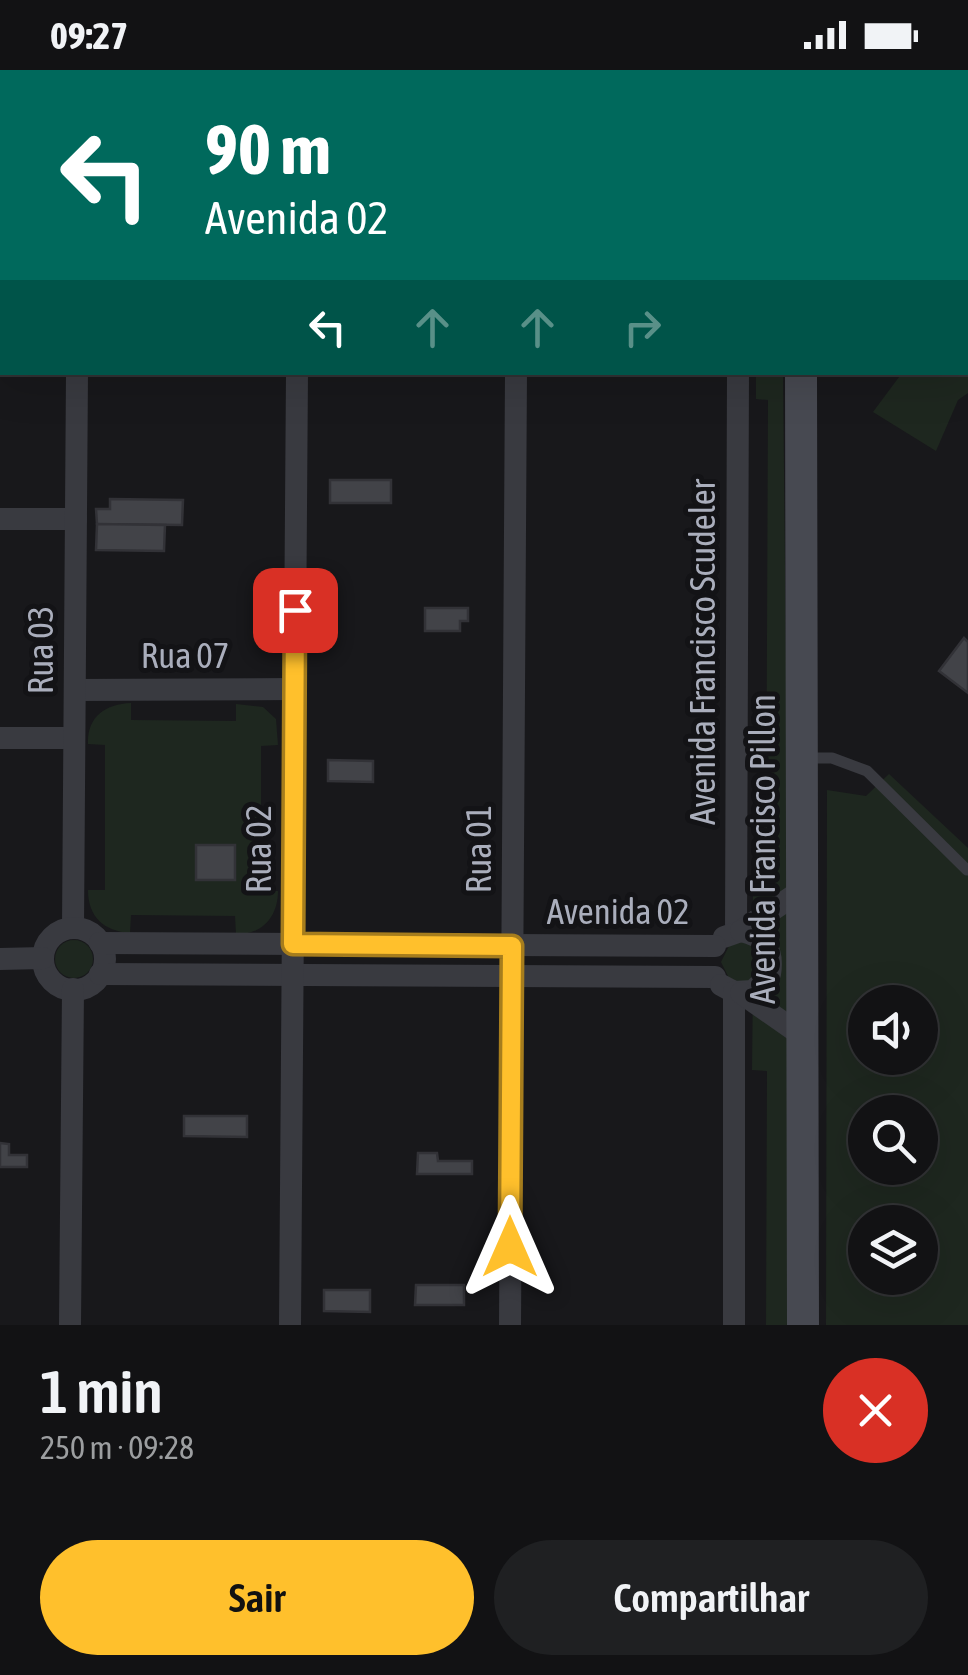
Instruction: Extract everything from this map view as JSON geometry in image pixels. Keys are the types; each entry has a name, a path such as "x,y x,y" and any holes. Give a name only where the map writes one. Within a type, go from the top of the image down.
{"main road":[{"name":"Avenida Francisco Pillon","path":"800,375 804,1325"}],"street":[{"name":"Rua 03","path":"73,928 77,375"},
{"name":"Rua 02","path":"290,1325 297,375"},
{"name":"Rua 01","path":"510,1325 516,375"},
{"name":"Avenida Francisco Scudeler","path":"738,375 739,932"},
{"path":"0,519 76,518"},
{"name":"Rua 07","path":"75,690 294,689"},
{"path":"0,738 74,738"},
{"name":"Avenida 02","path":"739,932 802,890"},
{"path":"73,928 89,932 100,943 105,959 100,974 89,985 73,989 52,980 43,958 52,937 73,928"},
{"path":"738,992 763,984 772,962 763,940 739,932 728,934 714,946 710,962 714,978 804,1038"},
{"name":"Avenida 02","path":"100,943 714,946"},
{"path":"0,959 43,958"},
{"name":"Avenida 02","path":"100,974 714,978"},
{"path":"70,1325 73,989"},
{"path":"734,1325 738,992"}],"lane":[{"path":"802,758 832,758 867,771 967,870"}],"shaded area":[{"path":"756,375 783,375 790,1045 788,1325 766,1325 767,1071 752,1070 753,980 741,983 729,978 721,962 729,946 741,942 753,945 753,872 766,871 768,400 756,399"},
{"path":"901,375 968,375 968,393 958,400 936,451 873,412"},
{"path":"131,703 131,720 236,721 236,704 263,707 276,719 278,745 261,746 261,890 278,891 272,916 261,928 236,934 235,916 131,915 130,933 105,926 94,915 88,890 105,890 105,745 88,744 88,735 99,714 113,706"},
{"path":"889,774 968,848 968,1325 826,1325 827,790 866,796"},
{"path":"74,940 87,946 93,959 87,972 74,978 61,972 55,959 61,946"}],"building":[{"path":"330,480 391,480 391,503 330,503"},
{"path":"110,499 183,500 182,525 97,524 96,509 110,509"},
{"path":"97,524 165,525 164,551 96,550"},
{"path":"425,608 468,608 468,621 460,621 460,631 425,631"},
{"path":"964,638 968,642 968,693 939,671"},
{"path":"328,760 373,761 373,782 328,781"},
{"path":"196,845 235,845 235,880 196,880"},
{"path":"184,1116 247,1116 247,1137 184,1136"},
{"path":"0,1143 9,1144 9,1155 27,1155 27,1167 0,1167"},
{"path":"418,1153 437,1153 438,1161 472,1161 472,1174 417,1174"},
{"path":"416,1285 464,1285 464,1305 415,1305"},
{"path":"324,1290 370,1290 370,1312 324,1311"}],"route":[{"path":"295,610 293,944 512,946 510,1247"}]}
